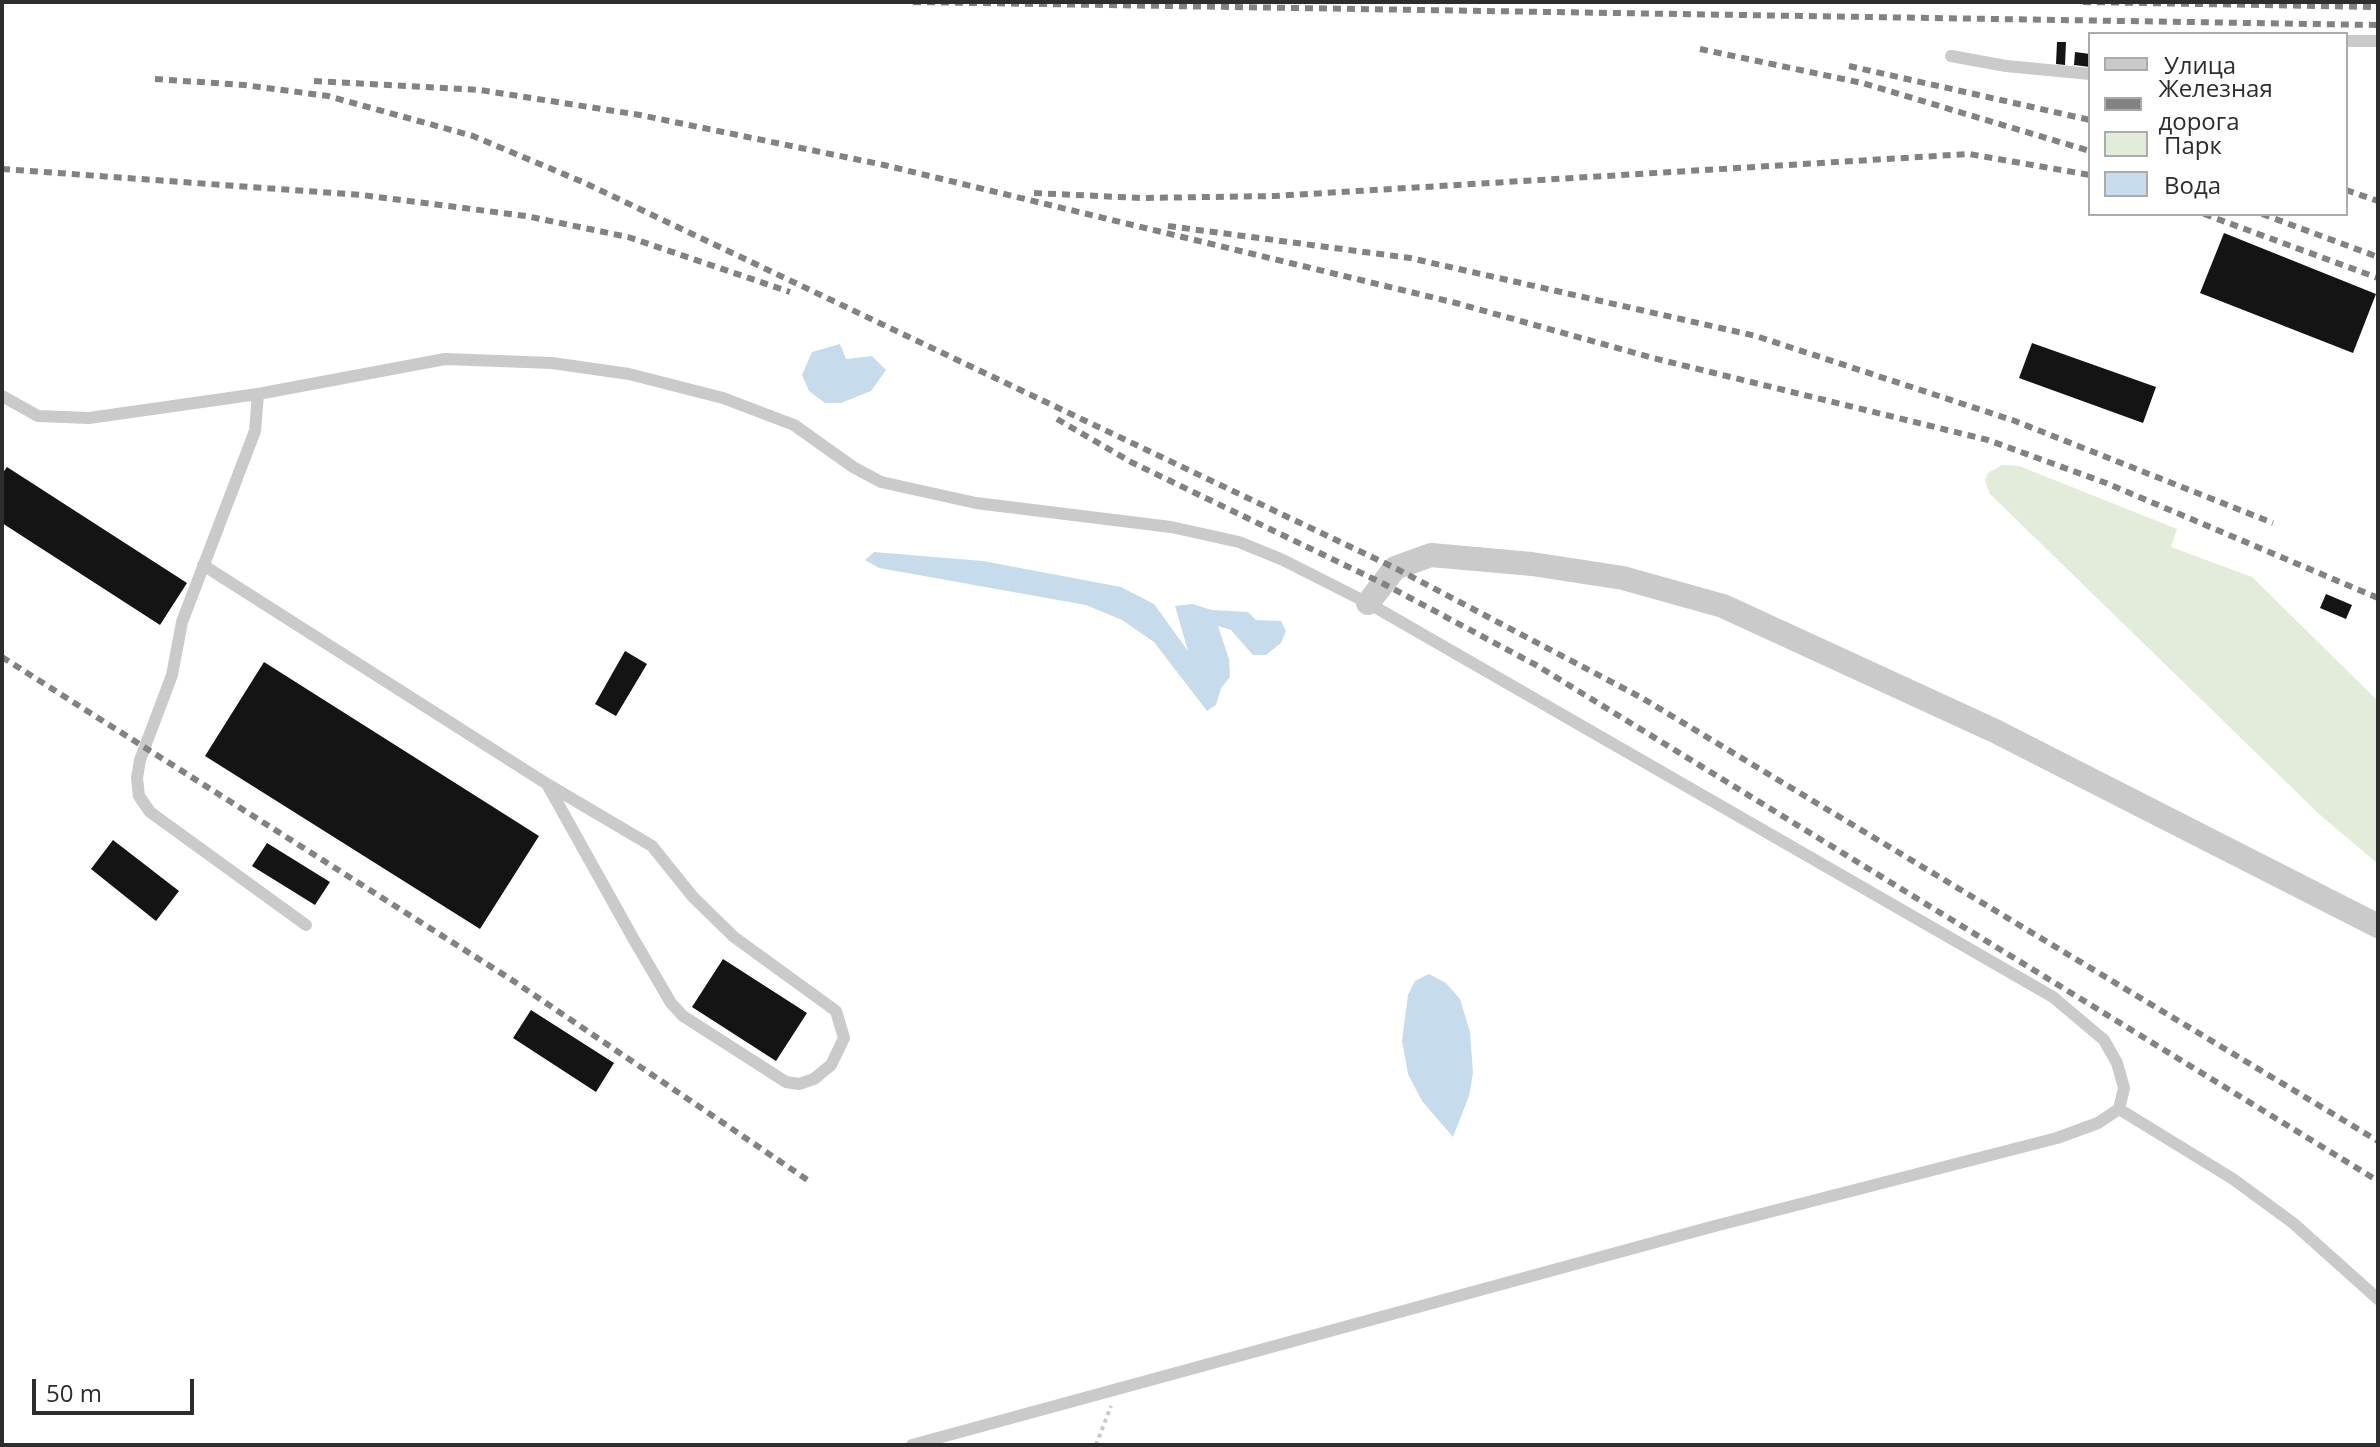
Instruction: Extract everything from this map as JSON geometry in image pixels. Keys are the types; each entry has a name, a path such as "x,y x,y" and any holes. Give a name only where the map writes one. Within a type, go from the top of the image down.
{"street":[{"path":"1368,603 1395,568 1431,555 1532,564 1623,578 1723,606 1995,731 2378,926"}],"lane":[{"path":"2348,41 2378,41"},
{"path":"1951,56 2006,66 2088,74"},
{"path":"2,396 38,416 102,417 258,394 445,359 516,360 629,374 723,398 794,425 853,467 881,482 976,503 1201,531 1283,560 1368,603 2053,997 2104,1040 2124,1088 2119,1109 2098,1123 2057,1138 1711,1227 912,1445"},
{"path":"258,394 255,431 182,622 172,675 140,760 139,796 150,812 306,925"},
{"path":"203,565 547,784 652,846 693,897 734,937 826,1000 843,1024 844,1038 831,1065 814,1079 799,1084 786,1082 683,1016 671,1003 547,784"},
{"path":"2119,1109 2233,1179 2293,1223 2378,1299"}],"path":[{"path":"1096,1445 1118,1389"}],"green space":[{"path":"2002,465 2019,466 2177,529 2171,547 2252,577 2378,701 2378,864 2319,814 1990,494 1985,481 1988,473"}],"water":[{"path":"840,344 846,359 872,356 886,370 871,391 841,403 825,403 809,391 802,375 812,352"},
{"path":"874,552 983,561 1121,587 1154,604 1188,651 1175,606 1192,604 1212,610 1248,612 1256,620 1281,621 1286,631 1281,643 1266,655 1253,655 1231,630 1218,626 1229,659 1230,677 1221,688 1216,705 1207,711 1154,642 1122,620 1086,605 879,568 865,560"},
{"path":"1429,974 1446,983 1460,999 1470,1032 1473,1073 1469,1096 1453,1137 1422,1101 1408,1074 1402,1041 1408,995 1415,981"}],"building":[{"path":"2057,42 2066,42 2065,65 2056,64"},
{"path":"2075,52 2088,54 2088,67 2074,65"},
{"path":"2224,233 2376,294 2353,353 2200,293"},
{"path":"2032,343 2156,387 2143,423 2019,378"},
{"path":"7,467 187,583 160,625 2,523 2,474"},
{"path":"2326,594 2352,605 2346,619 2320,608"},
{"path":"625,651 647,664 616,716 595,704"},
{"path":"264,662 539,836 480,929 205,756"},
{"path":"113,840 179,891 156,921 91,869"},
{"path":"267,843 330,882 315,905 252,866"},
{"path":"723,959 807,1013 776,1061 692,1007"},
{"path":"531,1010 614,1063 596,1092 513,1038"}],"railway":[{"path":"913,2 2378,25"},
{"path":"2083,2 2378,7"},
{"path":"1700,49 1862,83 2088,150"},
{"path":"1849,66 2088,120"},
{"path":"155,79 244,85 328,96 473,136 585,183 1395,568 1642,698 2378,1141"},
{"path":"314,81 480,90 640,115 884,165 1456,303 1653,358 1988,440 2106,483 2378,598"},
{"path":"1034,193 1141,198 1275,196 1969,154 2088,175"},
{"path":"2,169 362,195 526,216 628,237 790,292"},
{"path":"2348,191 2378,201"},
{"path":"2209,216 2378,278"},
{"path":"2267,216 2378,257"},
{"path":"1168,226 1410,258 1756,336 2015,421 2273,523"},
{"path":"1057,419 1131,462 1384,584 1536,665 2378,1181"},
{"path":"2,657 512,980 812,1183"}]}
